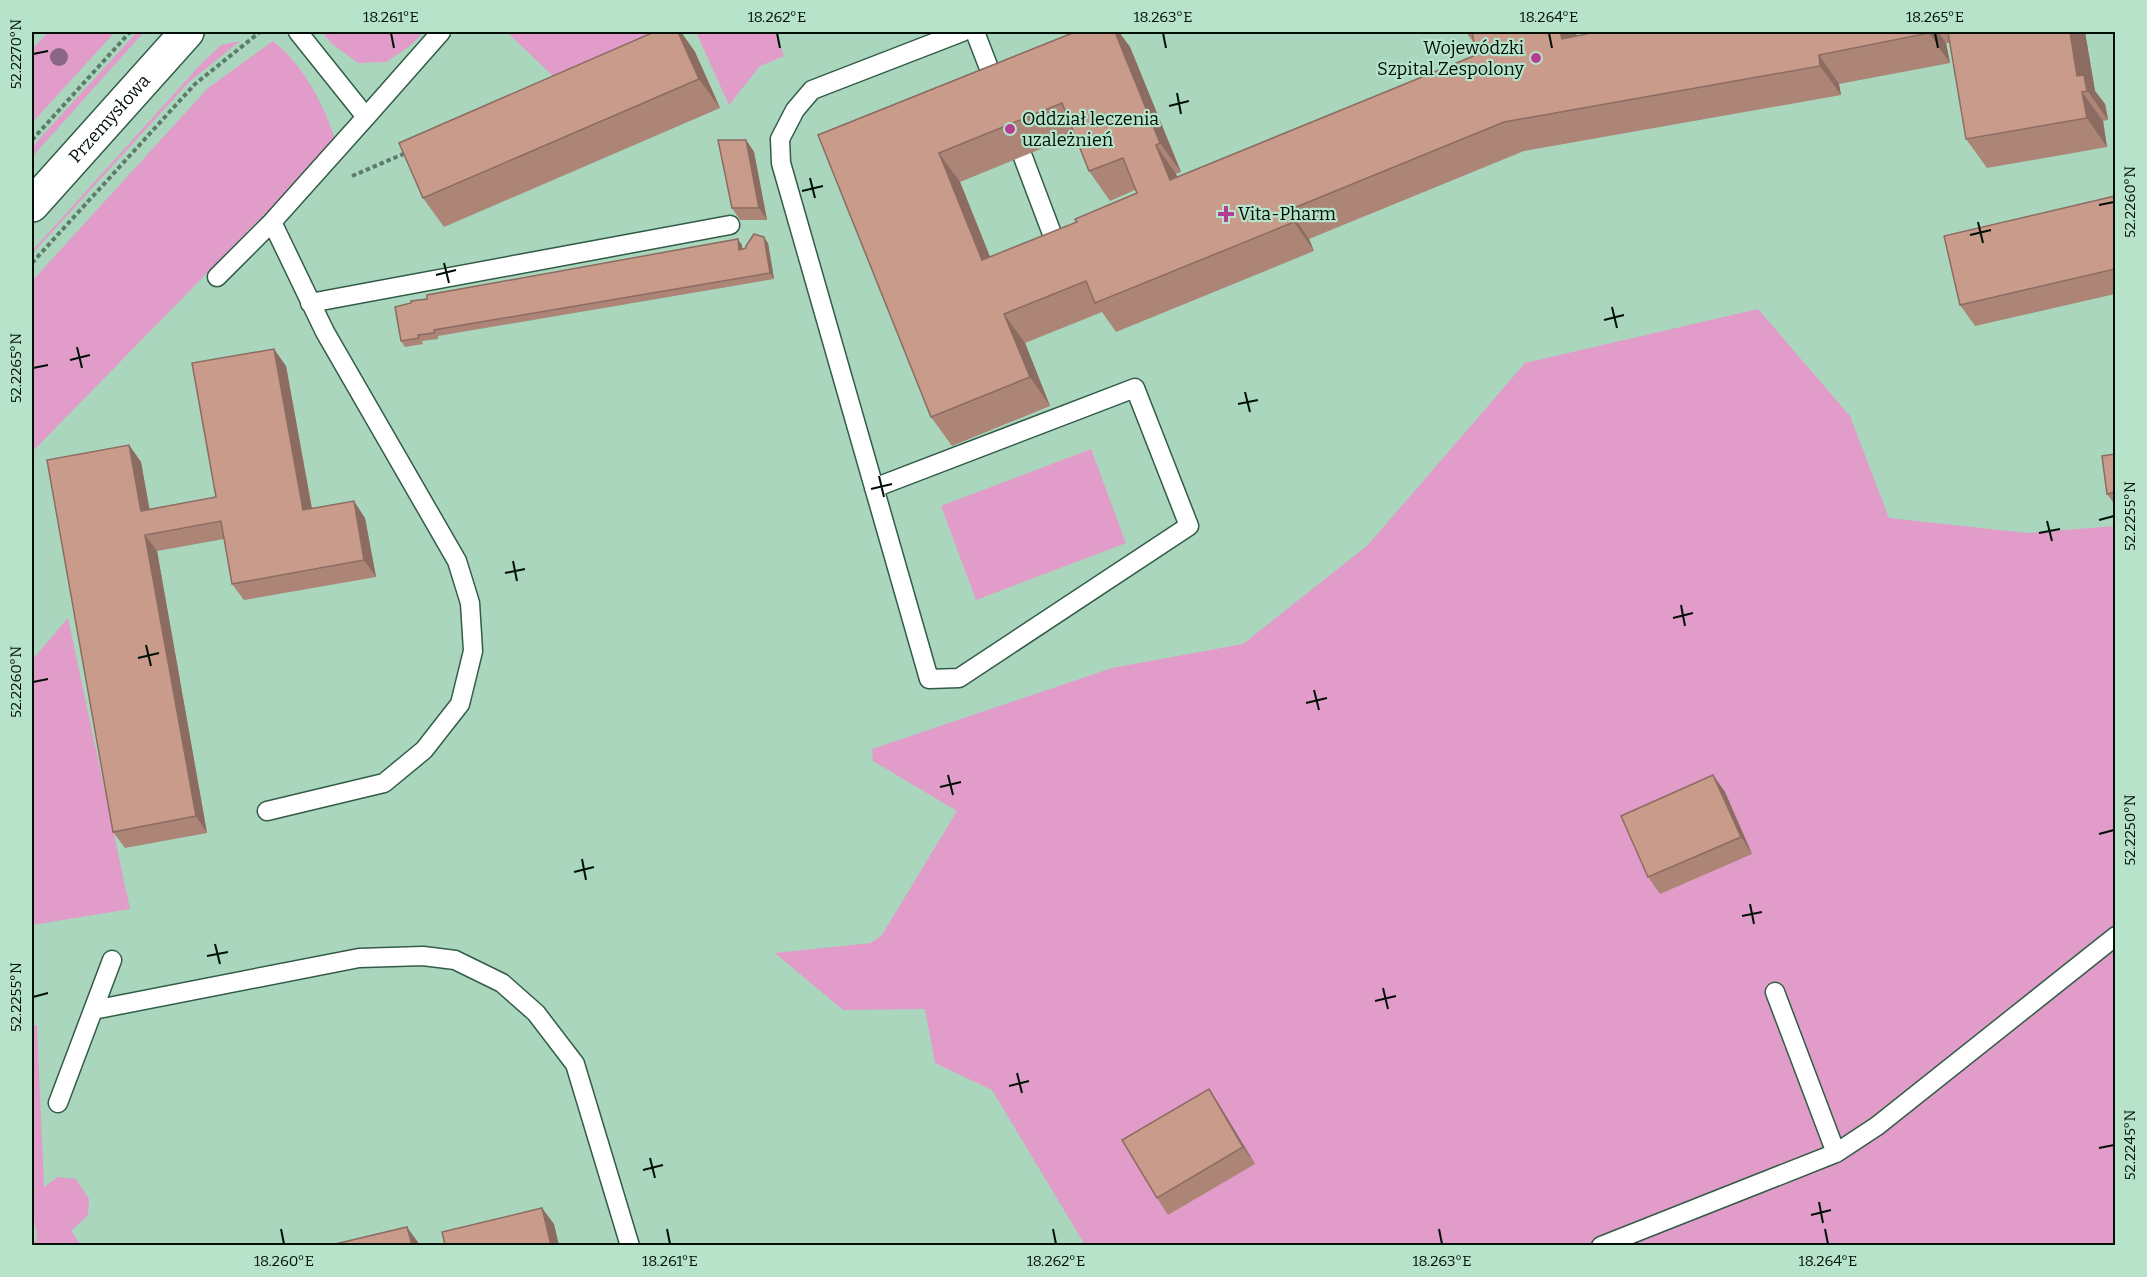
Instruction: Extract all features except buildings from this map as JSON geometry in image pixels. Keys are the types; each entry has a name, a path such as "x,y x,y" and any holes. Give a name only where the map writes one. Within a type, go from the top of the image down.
{"main road":[{"name":"Przemysłowa","path":"32,205 187,32"}],"lane":[{"path":"298,32 366,117"},
{"path":"217,277 272,222 441,32"},
{"path":"874,488 1135,388 1189,526 959,678 929,679 874,488 781,163 780,139 795,110 812,90 962,32"},
{"path":"975,32 1001,99"},
{"path":"1023,157 1054,239"},
{"path":"267,811 384,783 424,750 460,704 473,651 470,603 457,561 310,303 272,222"},
{"path":"310,303 730,225"},
{"path":"1601,1245 1836,1153 1877,1126 2115,936"},
{"path":"93,1010 359,958 423,956 455,960 502,983 536,1012 575,1064 630,1245"},
{"path":"58,1103 112,960"},
{"path":"1775,992 1836,1153"}],"path":[{"path":"32,140 130,32"},
{"path":"32,263 195,84 260,32"},
{"path":"306,184 316,192 412,150"}],"shaded area":[{"path":"48,32 115,32 32,123 32,50"},
{"path":"137,32 144,32 32,157 32,147"},
{"path":"322,32 424,32 410,46 386,62 358,63 331,43"},
{"path":"507,32 650,32 646,43 557,80"},
{"path":"696,32 775,32 784,56 760,66 729,105"},
{"path":"240,41 189,82 32,254 32,251 200,65 221,45"},
{"path":"273,41 294,62 311,86 319,99 336,141 32,452 32,281 208,88"},
{"path":"1758,309 1850,416 1889,518 2027,533 2115,526 2115,1245 1085,1245 992,1090 935,1063 925,1009 843,1010 775,953 871,943 882,935 957,811 873,761 872,749 1112,668 1243,644 1368,545 1525,363"},
{"path":"1091,449 1126,543 976,600 941,506"},
{"path":"68,618 130,909 32,925 32,660"},
{"path":"37,1025 44,1187 58,1177 76,1179 89,1199 88,1215 71,1231 81,1245 34,1245 37,1236 32,1208 32,1026"}],"place":[{"name":"Wojewódzki Szpital Zespolony","path":"1536,58"},
{"name":"Oddział leczenia uzależnień","path":"1010,129"},
{"name":"Vita-Pharm","path":"1226,214"}]}
